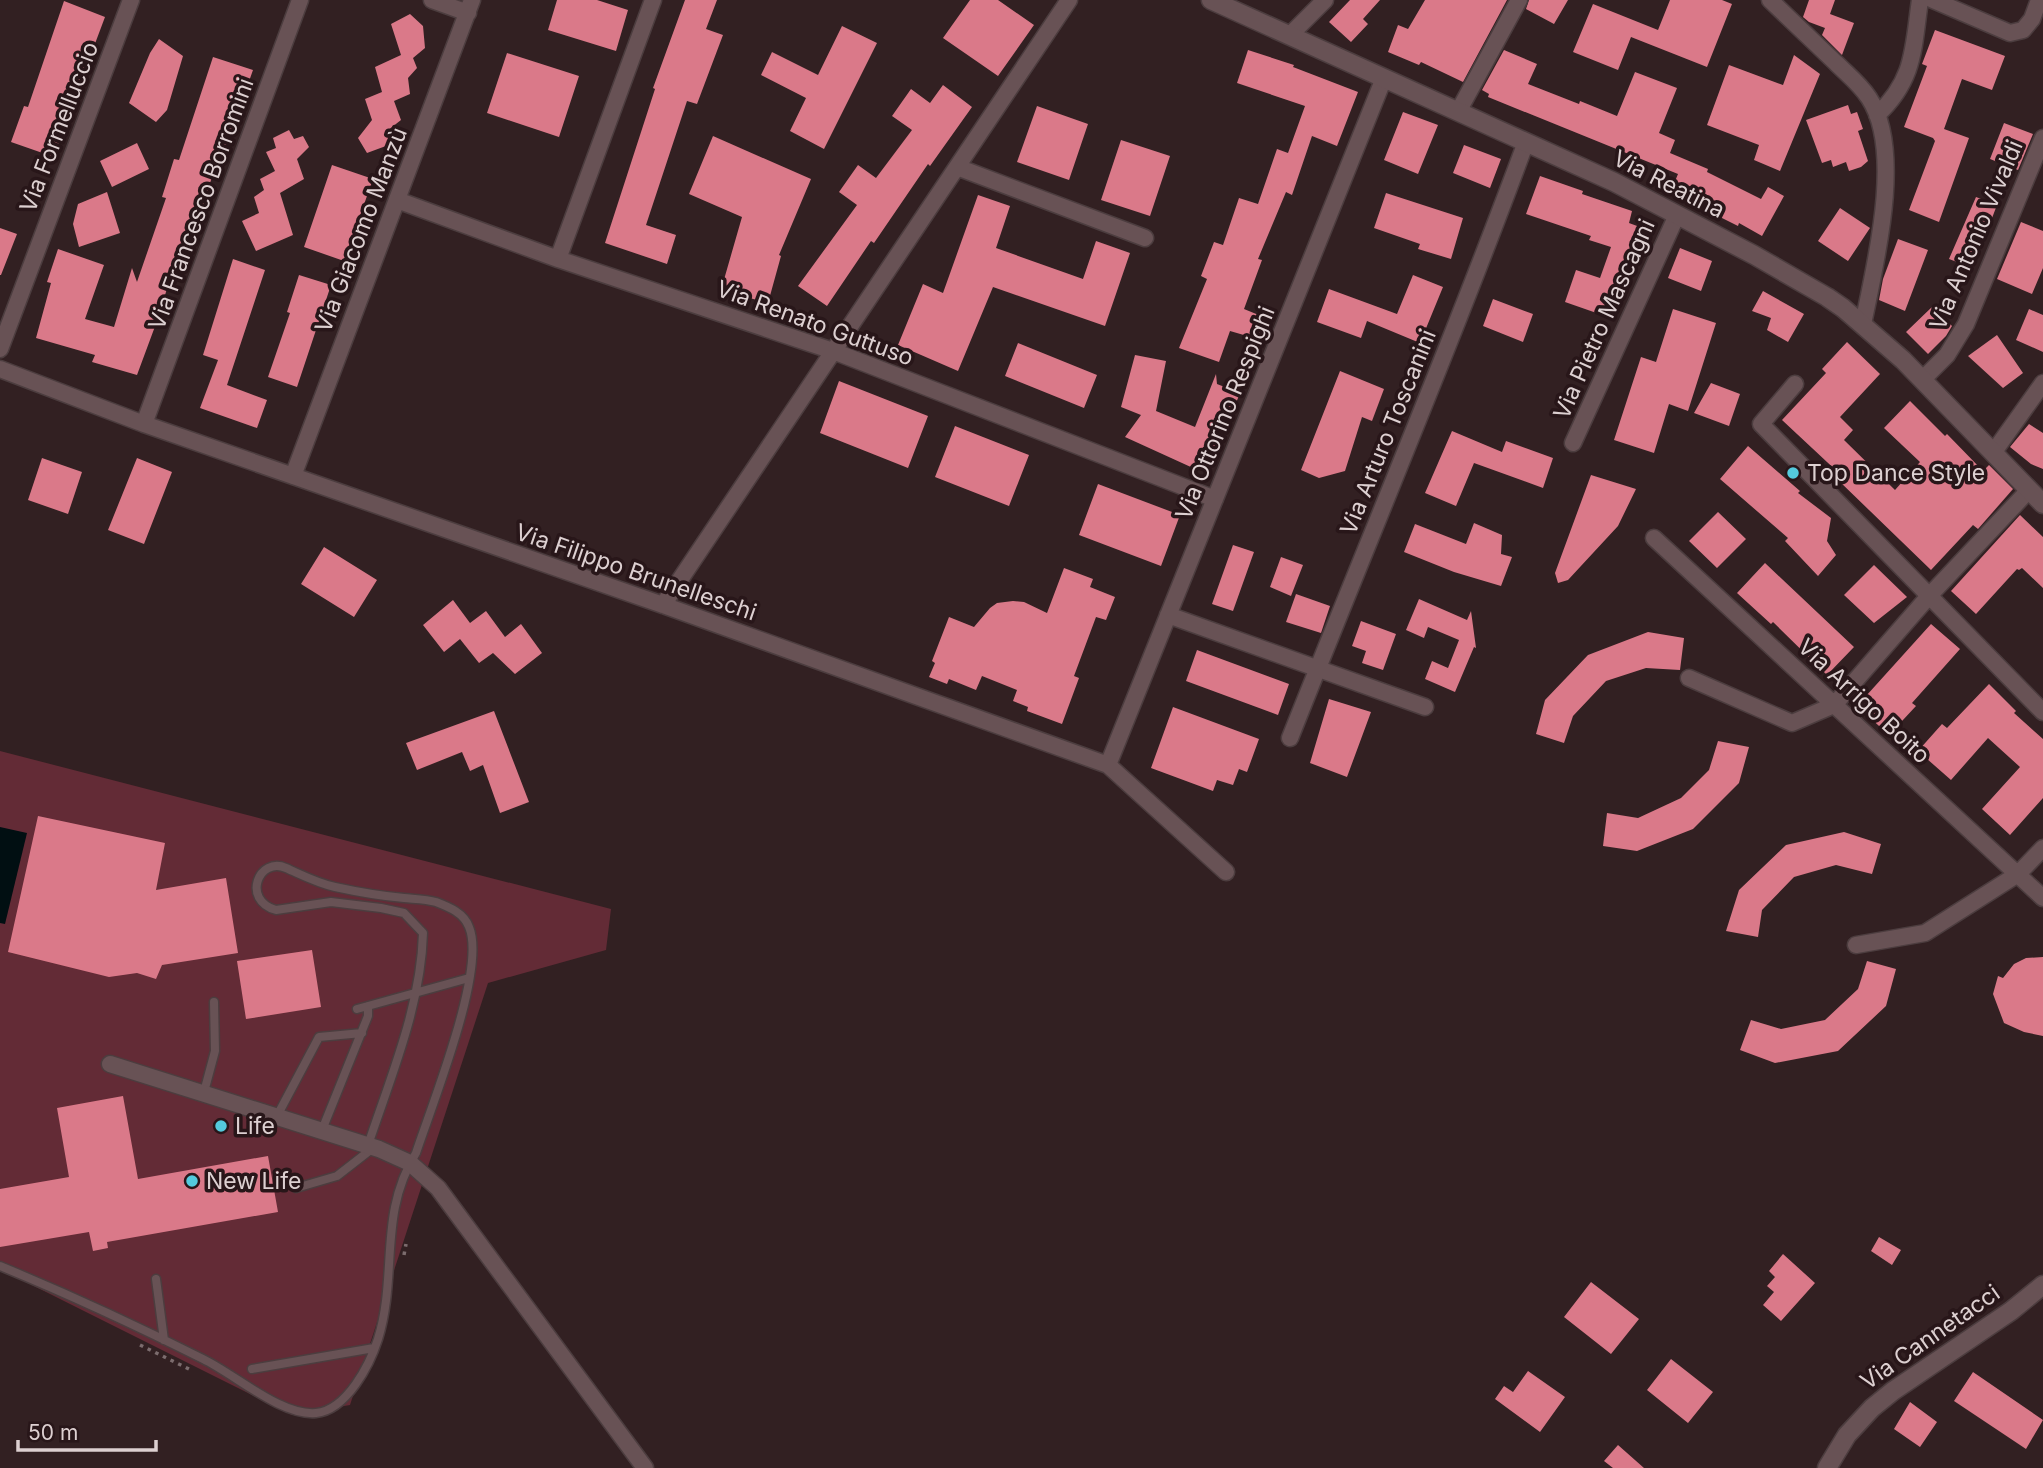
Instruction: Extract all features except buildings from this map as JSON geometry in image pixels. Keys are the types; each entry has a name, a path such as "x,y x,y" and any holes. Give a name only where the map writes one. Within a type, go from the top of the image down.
{"street":[{"name":"Via Formelluccio","path":"0,349 131,0"},
{"name":"Via Francesco Borromini","path":"144,424 300,0"},
{"path":"432,0 470,6"},
{"path":"558,259 653,0"},
{"path":"663,605 1069,0"},
{"name":"Via Reatina","path":"1211,0 1614,181 1827,297 1863,324 1922,380 2043,504"},
{"path":"1290,35 1325,0"},
{"path":"1458,112 1519,0"},
{"path":"1770,0 1863,89 1877,115 1884,150 1885,184 1879,239 1863,324"},
{"path":"1877,115 1897,94 1908,73 1920,0"},
{"path":"1933,0 2010,33 2023,30 2032,19 2039,0"},
{"name":"Via Giacomo Manzù","path":"293,476 470,6"},
{"name":"Via Ottorino Respighi","path":"1108,765 1384,78"},
{"name":"Via Antonio Vivaldi","path":"1922,380 1947,355 1966,324 2043,138"},
{"name":"Via Arturo Toscanini","path":"1290,738 1420,416 1526,142"},
{"path":"957,166 1145,238"},
{"name":"Via Renato Guttuso","path":"397,200 558,259 833,351 1215,499"},
{"name":"Via Pietro Mascagni","path":"1573,443 1676,215"},
{"name":"Via Filippo Brunelleschi","path":"0,369 144,424 663,605 1108,765 1226,872"},
{"path":"1993,453 2043,383"},
{"path":"1795,384 1761,424 2043,712"},
{"path":"1689,678 1793,723 1834,705 1929,596 2029,490"},
{"name":"Via Arrigo Boito","path":"1654,538 2043,898"},
{"path":"1168,615 1425,707"},
{"path":"1856,945 1925,933 2018,874 2043,848"},
{"path":"110,1064 371,1146 410,1163 439,1188 645,1468"},
{"name":"Via Cannetacci","path":"1827,1468 1847,1435 1872,1408 2011,1311 2043,1285"}],"lane":[{"path":"0,1266 205,1359 295,1412 327,1411 354,1387 367,1367 388,1295 388,1250 394,1205 416,1153 465,1006 474,953 469,927 457,911 434,901 335,887 310,880 284,867 270,867 259,877 257,883 258,898 269,908 276,910 331,902 404,913 423,933 423,952 412,1013 371,1146 337,1175 296,1188"},
{"path":"357,1009 469,978"},
{"path":"204,1092 215,1051 214,1002"},
{"path":"322,1130 368,1016 368,1006"},
{"path":"277,1116 319,1037 362,1032"},
{"path":"156,1279 163,1340"},
{"path":"252,1369 374,1348"}],"path":[{"path":"404,1256 406,1244"},
{"path":"140,1345 198,1373"}],"shaded area":[{"name":"Life","path":"0,751 611,909 606,950 488,983 350,1405 292,1415 0,1269"},
{"path":"0,827 27,833 5,924 0,923"}],"place":[{"name":"Top Dance Style","path":"1793,473"},
{"name":"Life","path":"221,1126"},
{"name":"New Life","path":"192,1181"}]}
